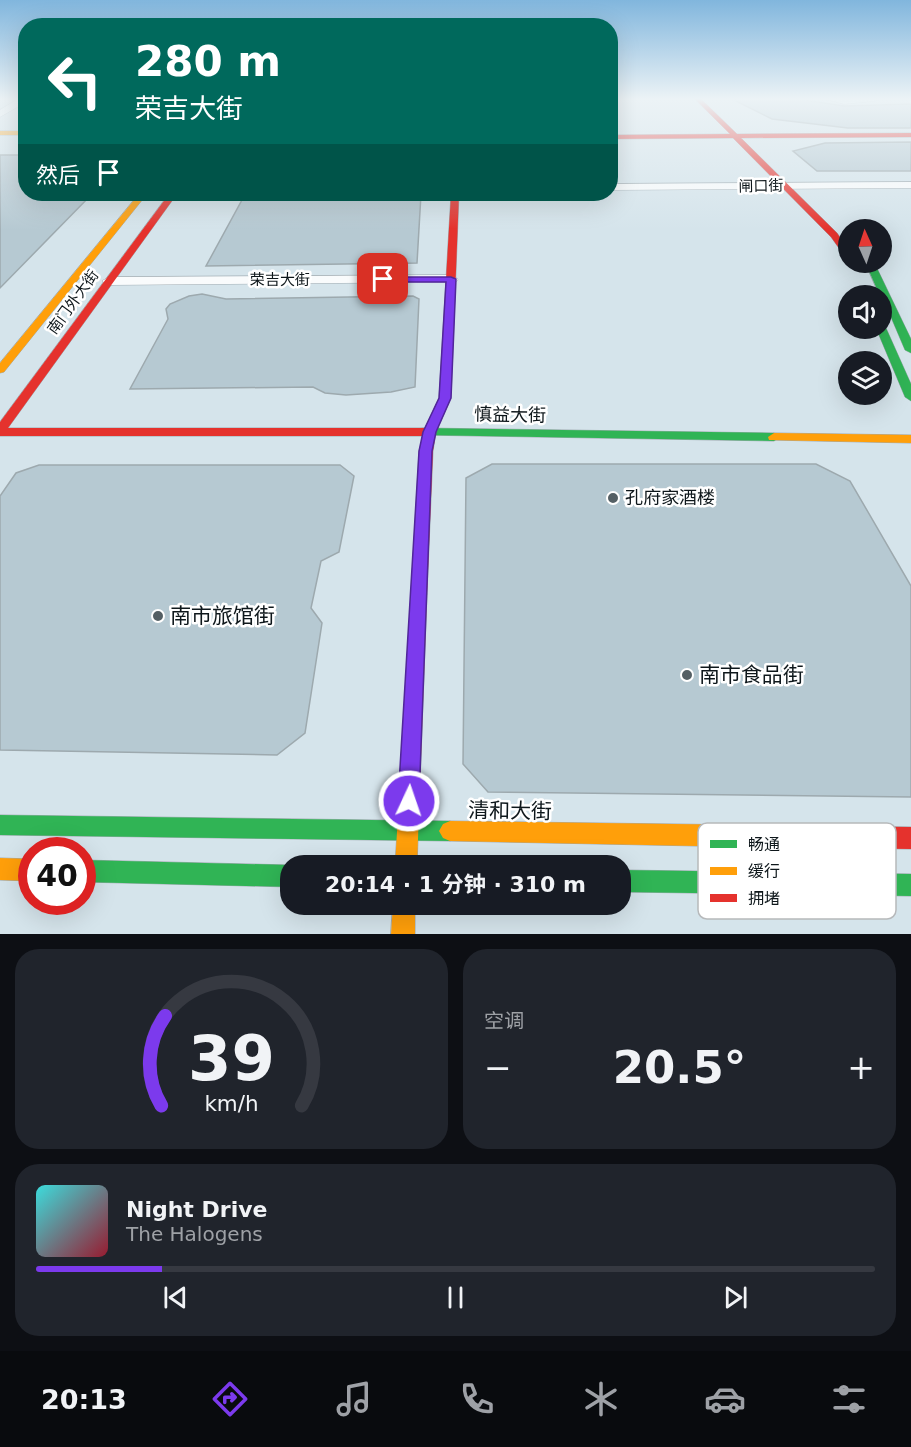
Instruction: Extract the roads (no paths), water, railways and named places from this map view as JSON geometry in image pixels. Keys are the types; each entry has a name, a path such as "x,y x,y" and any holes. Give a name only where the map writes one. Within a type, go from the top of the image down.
{"street":[{"path":"748,143 790,185 838,227"},
{"name":"闸口街","path":"618,187 911,184"},
{"path":"790,185 838,242"},
{"name":"南门外大街","path":"0,370 137,201"},
{"name":"南门外大街","path":"0,431 168,201"},
{"path":"406,855 426,451 430,432 445,398 455,201"},
{"path":"875,273 905,324 911,350"},
{"name":"荣吉大街","path":"109,281 451,279"},
{"path":"886,339 911,397"},
{"name":"慎益大街","path":"0,431 430,432 911,439"},
{"name":"清和大街","path":"0,825 698,835"},
{"name":"清和大街","path":"896,838 911,838"},
{"path":"0,869 18,870"},
{"path":"96,871 280,876"},
{"path":"631,881 698,882"},
{"path":"896,885 911,885"},
{"path":"403,934 404,915"}],"place":[{"name":"孔府家酒楼","path":"613,498"},
{"name":"南市旅馆街","path":"158,616"},
{"name":"南市食品街","path":"687,675"}]}
